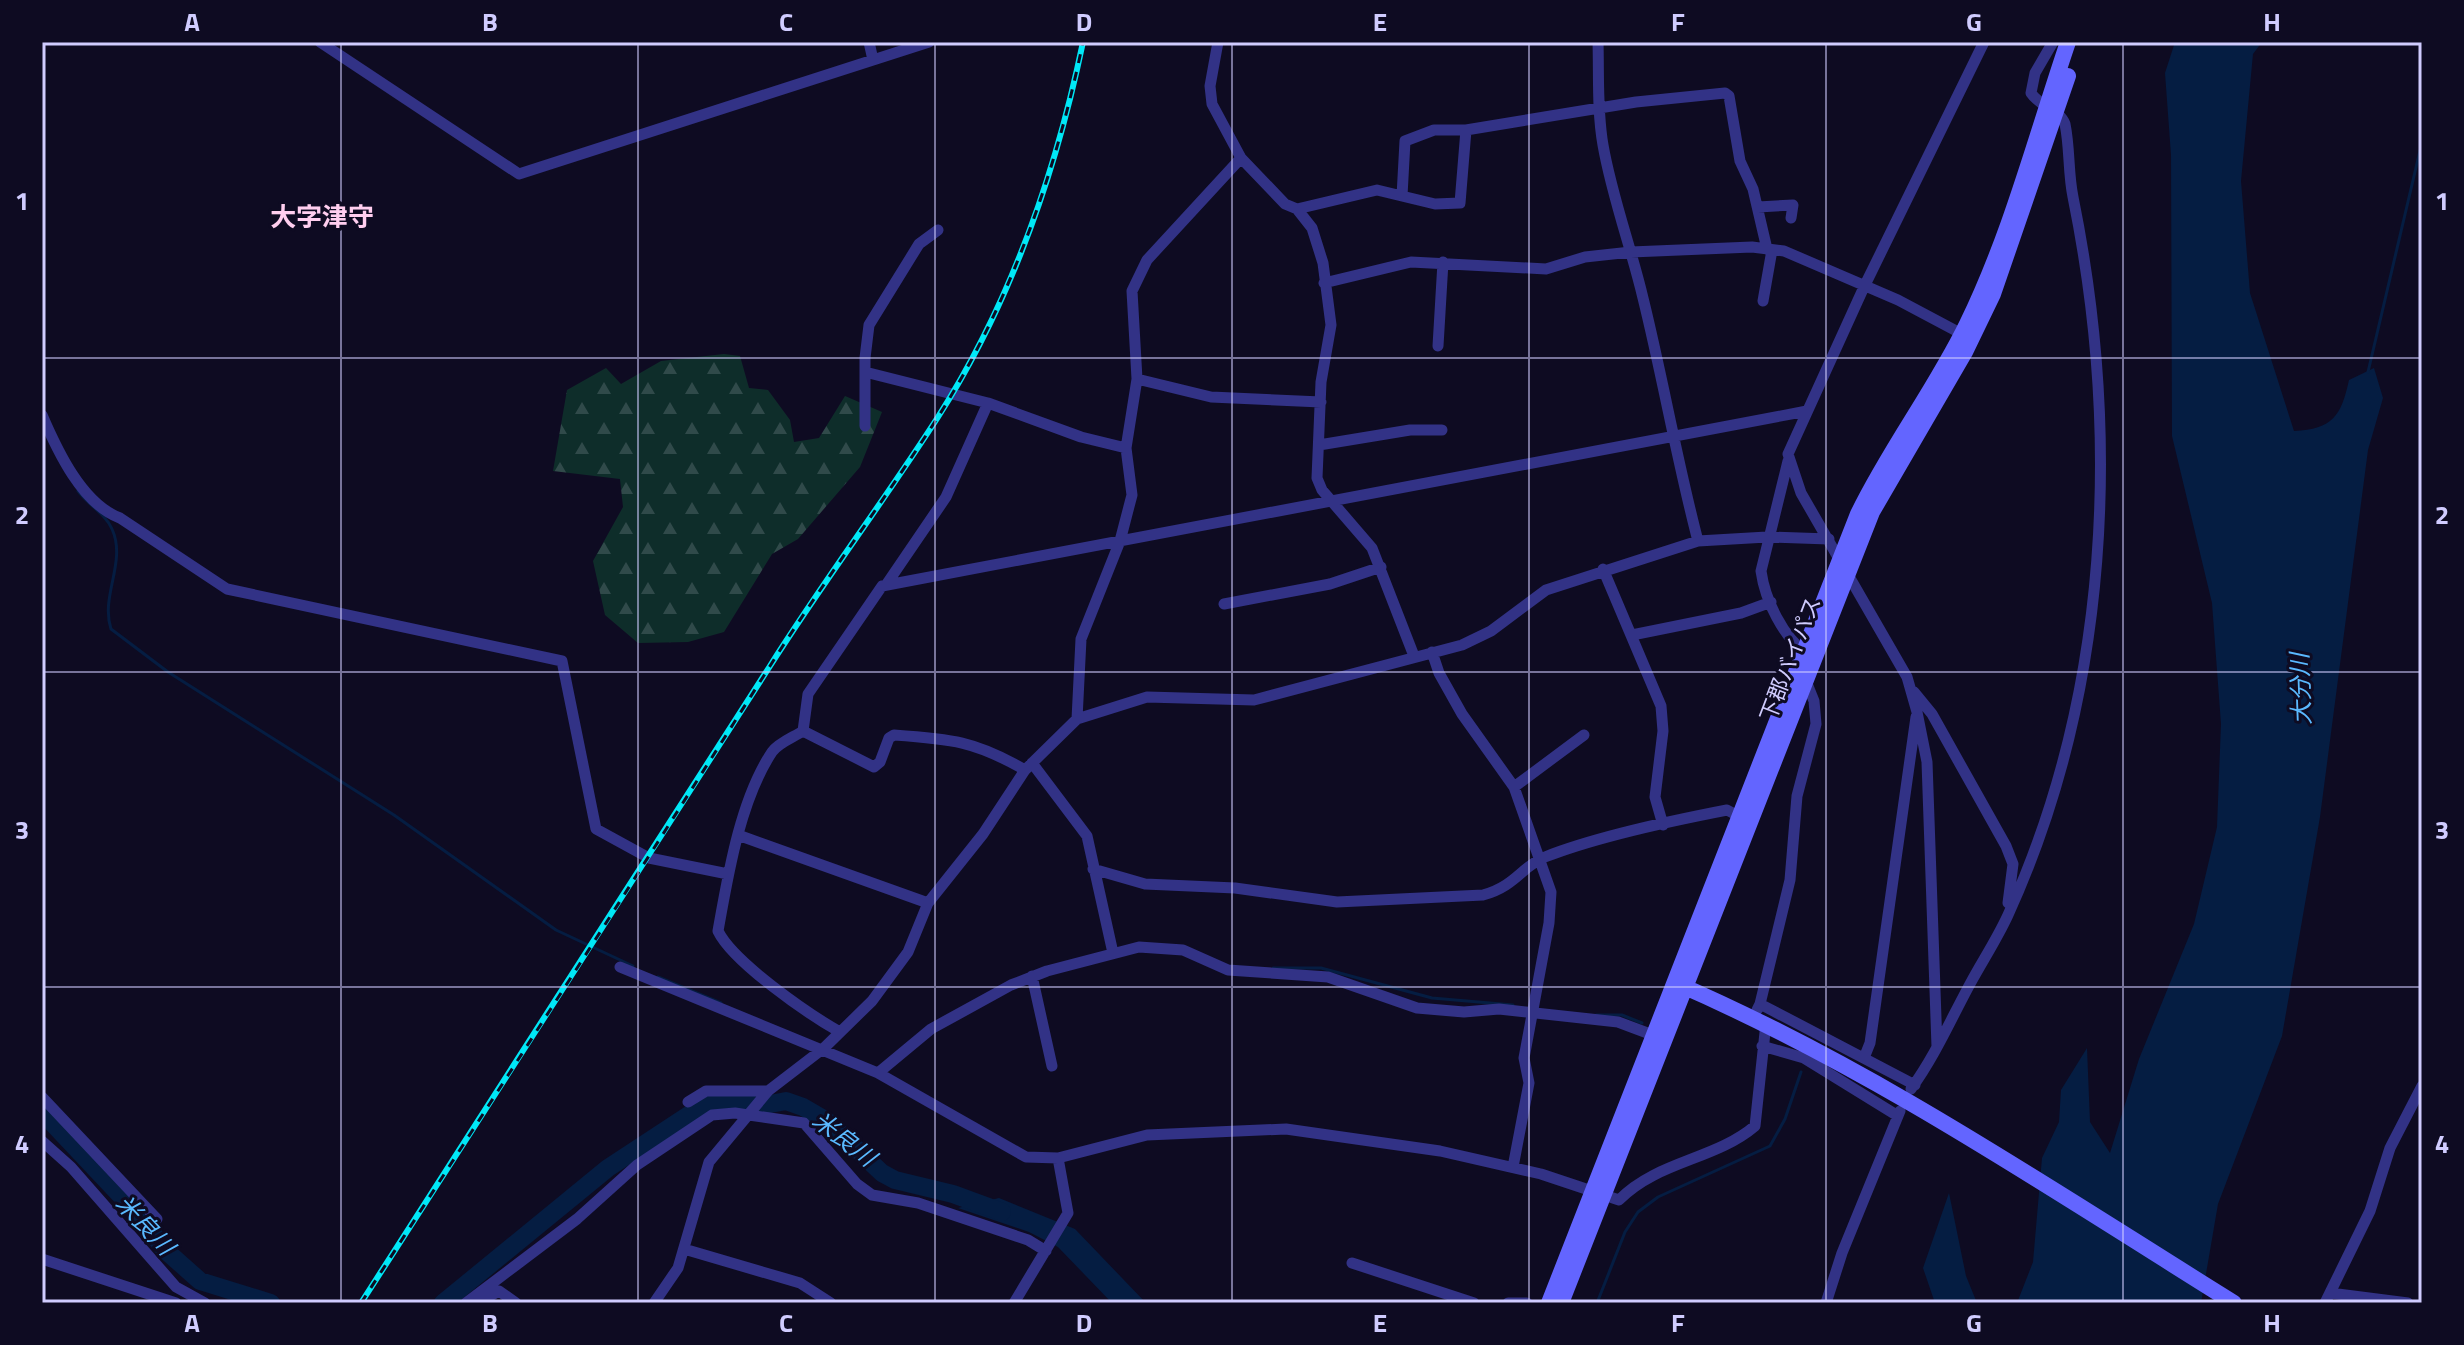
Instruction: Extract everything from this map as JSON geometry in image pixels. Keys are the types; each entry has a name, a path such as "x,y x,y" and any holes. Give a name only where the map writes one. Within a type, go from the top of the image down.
{"street":[{"path":"320,42 519,174 929,42"},
{"path":"869,42 873,60"},
{"path":"1218,42 1210,95 1241,158 1285,204 1297,209 1312,228 1319,246 1331,325 1321,382 1317,478 1332,501 1361,533 1381,567 1414,656"},
{"path":"1598,42 1599,108 1610,180 1665,391 1671,437 1698,541"},
{"path":"1809,655 1790,639 1771,602 1761,571 1788,460 1864,287 1984,42"},
{"path":"1680,984 1864,1058 1913,1087 2009,914 2059,774 2076,707 2098,567 2100,415 2093,320 2068,137 2063,118 2033,97 2031,86 2053,42"},
{"path":"1844,566 1989,304 2051,110 2068,42"},
{"path":"1549,1303 1598,1193 1877,476 1962,334 1996,256 2079,42"},
{"path":"1402,196 1405,141 1434,130 1466,130 1599,108 1725,93 1729,96 1740,161 1758,207 1769,249 1763,301"},
{"path":"1297,209 1377,190 1435,204 1460,203 1466,130"},
{"path":"1077,719 1081,639 1120,541 1132,495 1126,448 1137,379 1132,291 1147,260 1241,158"},
{"path":"1758,207 1793,200 1791,218"},
{"path":"865,426 869,325 919,244 938,230"},
{"path":"1324,283 1411,262 1546,269 1585,257 1631,252 1769,249 1805,260 1898,300 1962,334"},
{"path":"1438,346 1443,262"},
{"path":"865,372 988,403 1081,437 1126,448"},
{"path":"1137,379 1211,397 1321,402"},
{"path":"840,1032 809,1015 723,943 718,931 728,874 738,835 774,749 803,731 812,687 946,497 988,403"},
{"path":"886,585 1807,411"},
{"path":"42,415 76,477 104,512 120,518 227,589 562,661 596,829 649,858 728,874"},
{"path":"1319,445 1410,430 1442,430"},
{"path":"1788,460 1801,493 1909,685 1932,714 2006,846 2013,864 2009,914"},
{"path":"654,1303 678,1268 709,1162 768,1091 824,1048 872,1001 908,952 928,903 983,834 1029,767 1077,719 1147,697 1254,700 1462,645 1491,631 1546,590 1603,569 1698,541 1767,537 1829,539"},
{"path":"1224,604 1330,584 1381,567"},
{"path":"1603,569 1661,706 1663,731 1655,797 1663,825"},
{"path":"1632,635 1741,613 1771,602"},
{"path":"1432,652 1439,673 1462,714 1514,787 1551,892 1551,907 1524,1058 1529,1083 1513,1167"},
{"name":"下郡バイパス","path":"1745,819 1806,681 1809,655"},
{"path":"620,967 824,1048 878,1073 1026,1157 1058,1158 1147,1135 1286,1129 1440,1151 1513,1167 1619,1200 1634,1184 1657,1171 1743,1136 1755,1126 1762,1046 1760,1015 1790,880 1797,796 1816,724 1814,701 1806,681"},
{"path":"1909,685 1927,762 1937,1048"},
{"path":"1864,1058 1870,1043 1917,712"},
{"path":"803,731 874,767 880,762 889,738 894,735 959,740 1029,767 1087,836 1113,953"},
{"path":"1514,787 1584,735"},
{"path":"1093,869 1145,884 1235,888 1357,903 1483,895 1501,890 1540,859 1727,810 1745,819"},
{"path":"738,835 928,903"},
{"path":"878,1073 931,1029 1032,976 1113,953 1159,947 1183,950 1228,970 1328,977 1417,1008 1532,1009 1618,1022 1659,1037"},
{"path":"1032,976 1052,1066"},
{"path":"1760,1015 1939,1120 2234,1303"},
{"path":"1762,1046 1804,1058 1899,1114 1842,1253 1826,1303"},
{"path":"2408,1303 2328,1298 2370,1211 2390,1148 2422,1086"},
{"path":"688,1102 706,1091 768,1091"},
{"path":"42,1097 157,1219"},
{"path":"466,1303 567,1227 656,1152 712,1115 735,1113 781,1117 804,1123 857,1184 872,1195 918,1203 1028,1240 1046,1251"},
{"path":"42,1141 71,1167 176,1287 205,1303"},
{"path":"1014,1303 1068,1213 1058,1158"},
{"path":"1561,1303 1598,1193"},
{"path":"684,1249 800,1283 831,1303"},
{"path":"42,1259 176,1303"},
{"path":"1352,1263 1474,1303"},
{"path":"478,1303 499,1291 516,1303"},
{"path":"1508,1303 1527,1303"}],"green space":[{"path":"724,354 740,356 749,388 768,390 790,420 794,442 819,438 845,396 882,412 860,467 798,539 772,554 724,632 688,642 638,643 605,615 593,561 623,507 620,479 553,471 567,390 606,368 621,384 661,361"}],"water":[{"name":"大分川","path":"2175,42 2262,42 2253,54 2241,181 2250,293 2294,431 2318,427 2333,418 2343,403 2349,380 2374,368 2383,398 2368,450 2320,817 2282,1036 2218,1204 2201,1303 2017,1303 2033,1262 2042,1158 2059,1122 2061,1090 2087,1048 2090,1122 2110,1153 2139,1059 2194,924 2217,827 2221,724 2212,603 2172,436 2171,155 2165,73"},
{"path":"1949,1193 1966,1276 1977,1303 1935,1303 1923,1268"},
{"path":"999,1198 1075,1229 1146,1303 1112,1303 1058,1247 1029,1232 958,1208"}],"waterway":[{"path":"2368,372 2422,142"},
{"path":"78,491 105,519 116,541 108,617 111,629 168,672 394,815 556,930 633,966"},
{"path":"1273,968 1321,968 1432,998 1513,1005"},
{"path":"658,977 721,1003"},
{"path":"1596,1015 1622,1015 1642,1023"},
{"path":"1597,1303 1625,1232 1638,1212 1658,1197 1770,1146 1785,1119 1801,1072"},
{"name":"米良川","path":"443,1303 608,1168 710,1101 739,1100 760,1106 786,1101 803,1107 827,1121 882,1173 895,1180 953,1194 1002,1212"},
{"name":"米良川","path":"42,1112 141,1217 164,1249 200,1281 271,1303"}],"railway":[{"path":"361,1303 790,635 964,374 1027,236 1059,140 1083,42"}],"district":[{"name":"大字津守","path":"322,217"}]}
